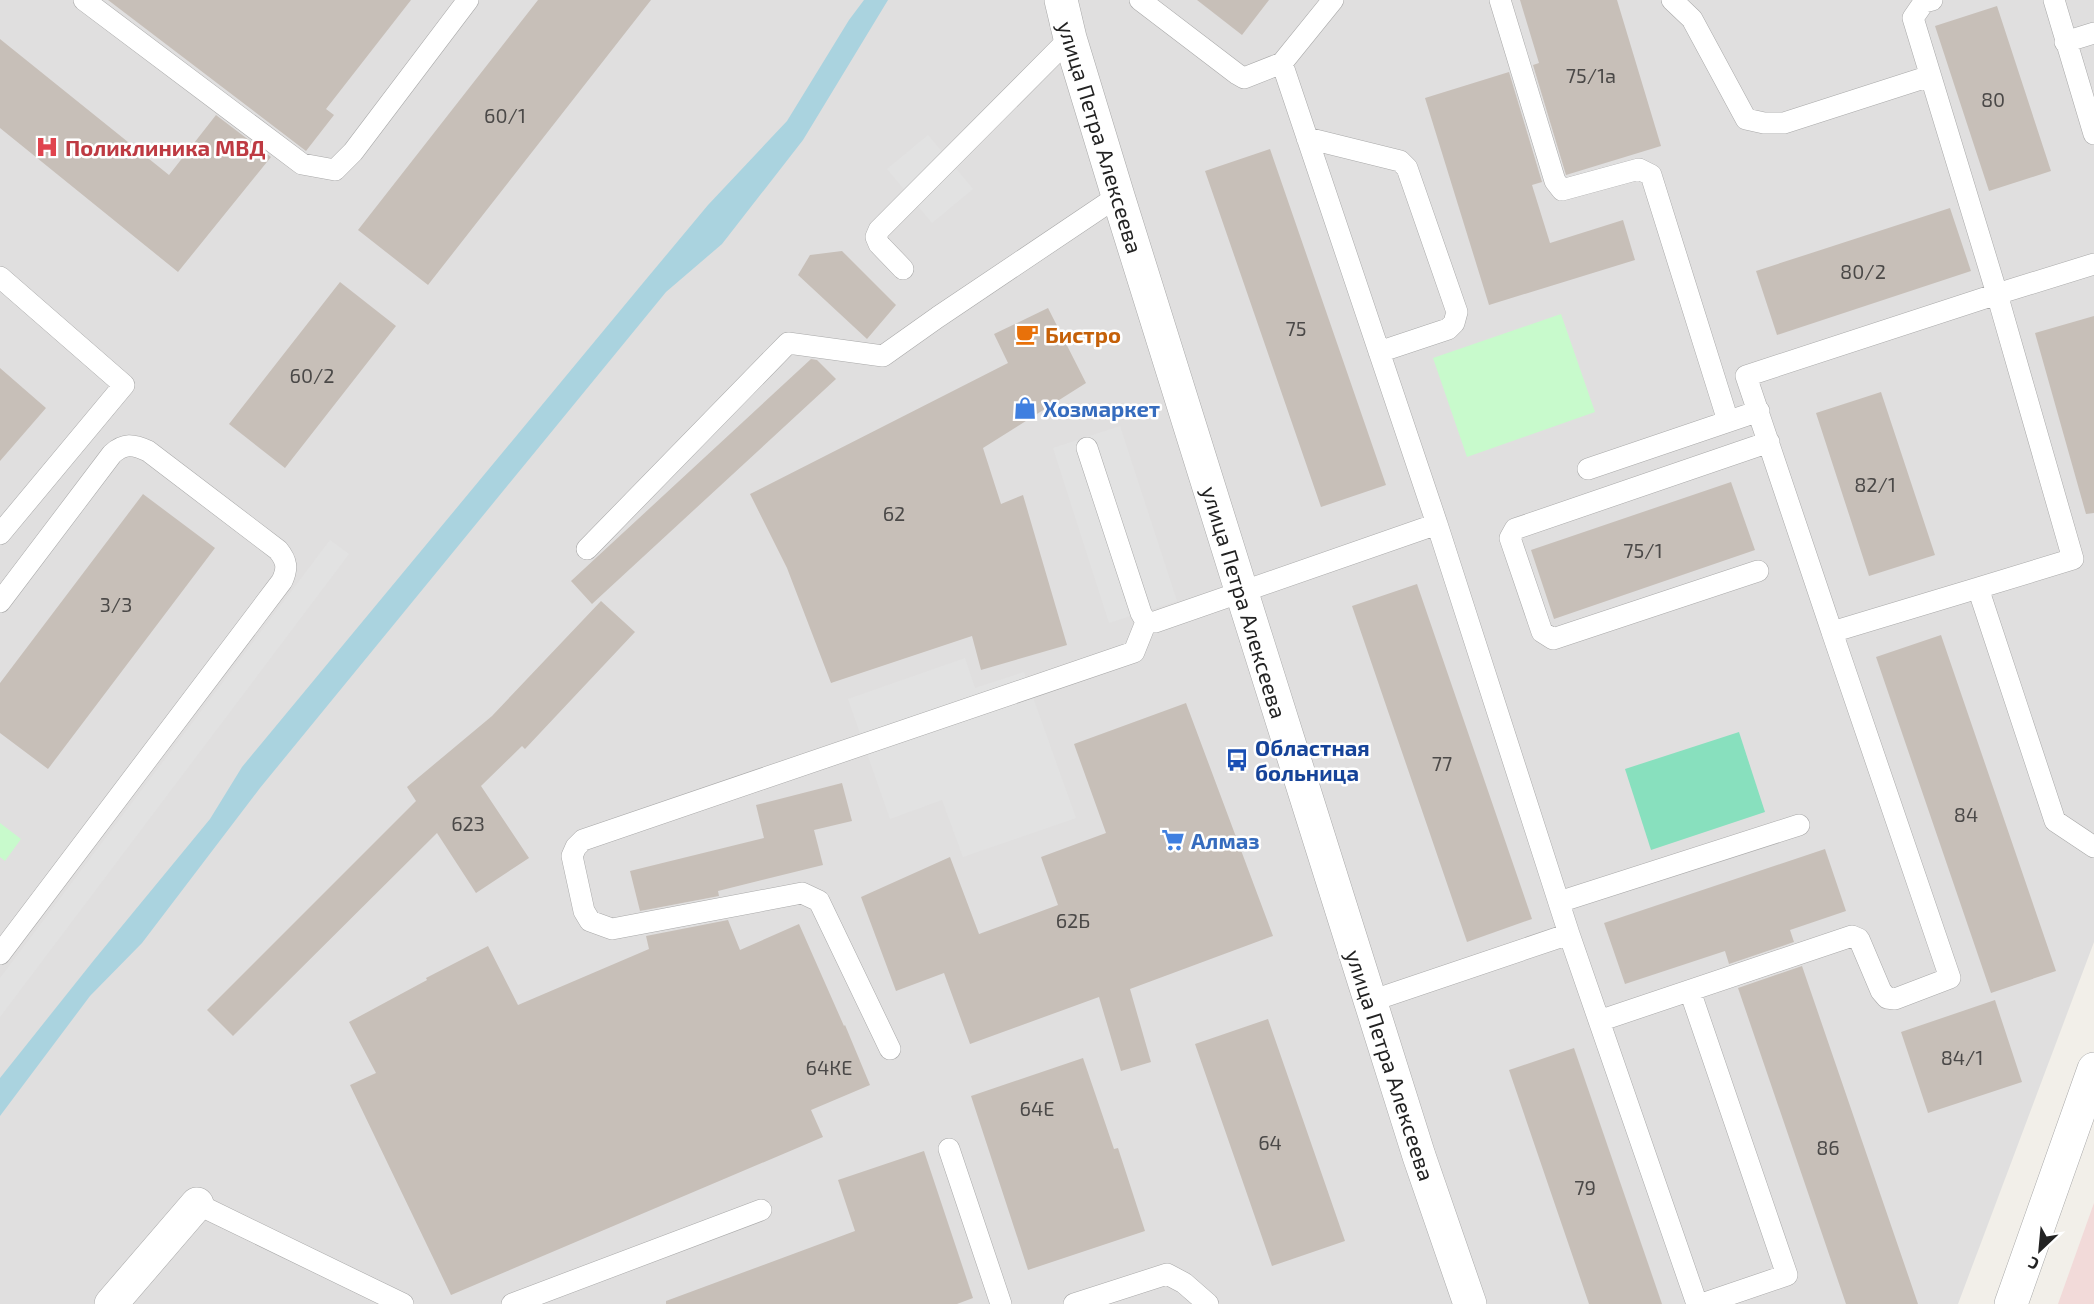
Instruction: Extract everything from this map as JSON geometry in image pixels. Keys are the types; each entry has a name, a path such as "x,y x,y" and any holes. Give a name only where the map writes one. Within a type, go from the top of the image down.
{"street":[{"name":"улица Петра Алексеева","path":"1061,0 1070,38 1118,196 1467,1303"},
{"path":"2011,1304 2094,1069"},
{"path":"111,1304 197,1204"}],"lane":[{"path":"84,0 302,164 335,170 353,152 468,0"},
{"path":"1140,0 1244,78 1282,63 1330,4 1348,0"},
{"path":"1500,0 1555,181 1562,190 1639,169 1651,175 1728,421"},
{"path":"1672,0 1692,19 1746,119 1764,123 1784,123 1930,76"},
{"path":"1832,632 2073,559 1997,294 1913,18 1924,3 1932,0"},
{"path":"2054,0 2065,42 2089,102 2094,134"},
{"path":"2065,42 2094,33"},
{"path":"903,269 879,244 876,237 879,230 1070,38"},
{"path":"1282,63 1437,524 1569,934 1696,1304"},
{"path":"1307,138 1400,162 1407,168 1457,312 1454,323 1448,329 1379,352"},
{"path":"587,549 788,343 883,356 1118,196"},
{"path":"1599,1022 1852,936 1859,939 1881,991 1887,998 1895,999 1950,978 1746,376 2094,264"},
{"path":"0,277 124,385 0,534"},
{"path":"1588,469 1759,411"},
{"path":"1758,571 1553,639 1542,632 1510,538 1515,530 1769,442"},
{"path":"0,602 112,454 122,445 135,445 148,451 278,550 286,560 286,572 282,581 0,954"},
{"path":"1087,448 1141,613 1146,622"},
{"path":"1146,622 1155,622 1242,593 1437,524"},
{"path":"1978,588 2055,821 2094,847"},
{"path":"890,1048 819,901 802,893 612,929 590,921 584,911 572,856 576,847 583,840 594,836 1134,652 1146,622"},
{"path":"1559,902 1798,825"},
{"path":"1371,1001 1569,934"},
{"path":"1690,991 1787,1275 1702,1304"},
{"path":"949,1149 1002,1304"},
{"path":"197,1204 403,1304"},
{"path":"512,1304 761,1210"},
{"path":"1074,1304 1167,1274 1184,1283 1208,1304"}],"shaded area":[{"path":"0,0 2094,0 2094,942 1958,1304 0,1304"},
{"path":"928,135 973,189 932,223 887,169"},
{"path":"1120,426 1177,601 1109,623 1053,448"},
{"path":"330,540 349,554 0,1017 0,978"},
{"path":"965,658 975,688 1024,672 1076,818 963,857 942,800 890,819 848,699"},
{"path":"2094,1203 2094,1304 2058,1304"}],"green space":[{"path":"1561,314 1595,412 1467,457 1433,358"},
{"path":"1739,732 1765,812 1651,850 1625,769"},
{"path":"0,823 21,839 5,861 0,857"}],"water":[{"path":"864,0 888,0 803,140 722,244 666,292 260,788 142,943 90,996 0,1116 0,1078 210,819 242,767 708,205 787,121 849,20"}],"building":[{"path":"108,0 411,0 326,109 334,115 306,151"},
{"path":"538,0 651,0 428,285 358,230"},
{"path":"1197,0 1269,0 1242,35"},
{"path":"1520,0 1617,0 1661,146 1566,175 1533,65 1539,63"},
{"path":"1997,6 2051,171 1989,191 1935,26"},
{"path":"0,39 169,175 216,115 271,157 178,272 0,128"},
{"path":"1509,72 1542,182 1532,185 1550,243 1623,220 1635,260 1489,305 1425,98"},
{"path":"1270,149 1386,485 1321,507 1205,171"},
{"path":"1950,208 1971,271 1777,335 1756,271"},
{"path":"842,251 896,305 867,339 798,275 810,255"},
{"path":"340,282 396,326 285,468 229,424"},
{"path":"1048,308 1086,383 983,448 1001,504 1023,495 1067,645 981,670 972,636 831,683 787,568 750,494 1008,363 994,334"},
{"path":"2094,316 2094,513 2086,514 2035,333"},
{"path":"811,359 817,360 836,379 592,604 571,581"},
{"path":"0,368 46,408 0,461"},
{"path":"1881,392 1935,555 1869,576 1816,413"},
{"path":"1731,482 1755,550 1554,619 1531,550"},
{"path":"143,494 215,548 48,769 0,733 0,683"},
{"path":"1417,584 1532,919 1467,942 1352,606"},
{"path":"601,601 635,632 525,749 522,746 481,786 529,858 476,893 437,833 233,1036 207,1010 416,801 407,787 492,716"},
{"path":"1941,635 2056,971 1991,993 1876,657"},
{"path":"1186,703 1273,936 1130,989 1151,1062 1121,1071 1099,997 970,1044 944,973 896,991 861,897 950,857 979,934 1058,905 1041,857 1106,833 1074,744"},
{"path":"842,783 852,821 814,830 823,865 718,891 719,896 640,911 630,871 764,838 756,805"},
{"path":"1825,849 1846,911 1790,930 1794,942 1729,964 1725,951 1625,984 1604,923"},
{"path":"728,920 740,950 799,924 870,1085 811,1110 823,1137 451,1295 350,1085 376,1073 349,1022 488,946 518,1005 649,949 646,936"},
{"path":"1802,966 1918,1304 1846,1304 1738,988"},
{"path":"1995,1000 2022,1082 1928,1113 1901,1032"},
{"path":"1268,1019 1345,1241 1272,1266 1195,1044"},
{"path":"1574,1048 1662,1304 1589,1304 1509,1070"},
{"path":"1083,1058 1114,1149 1118,1148 1145,1231 1028,1270 971,1096"},
{"path":"924,1151 973,1298 957,1304 666,1304 666,1301 855,1231 838,1180"}],"place":[{"name":"Поликлиника МВД","path":"47,147"},
{"name":"Бистро","path":"1027,334"},
{"name":"Хозмаркет","path":"1025,408"},
{"name":"Областная больница","path":"1237,760"},
{"name":"Алмаз","path":"1173,840"}]}
